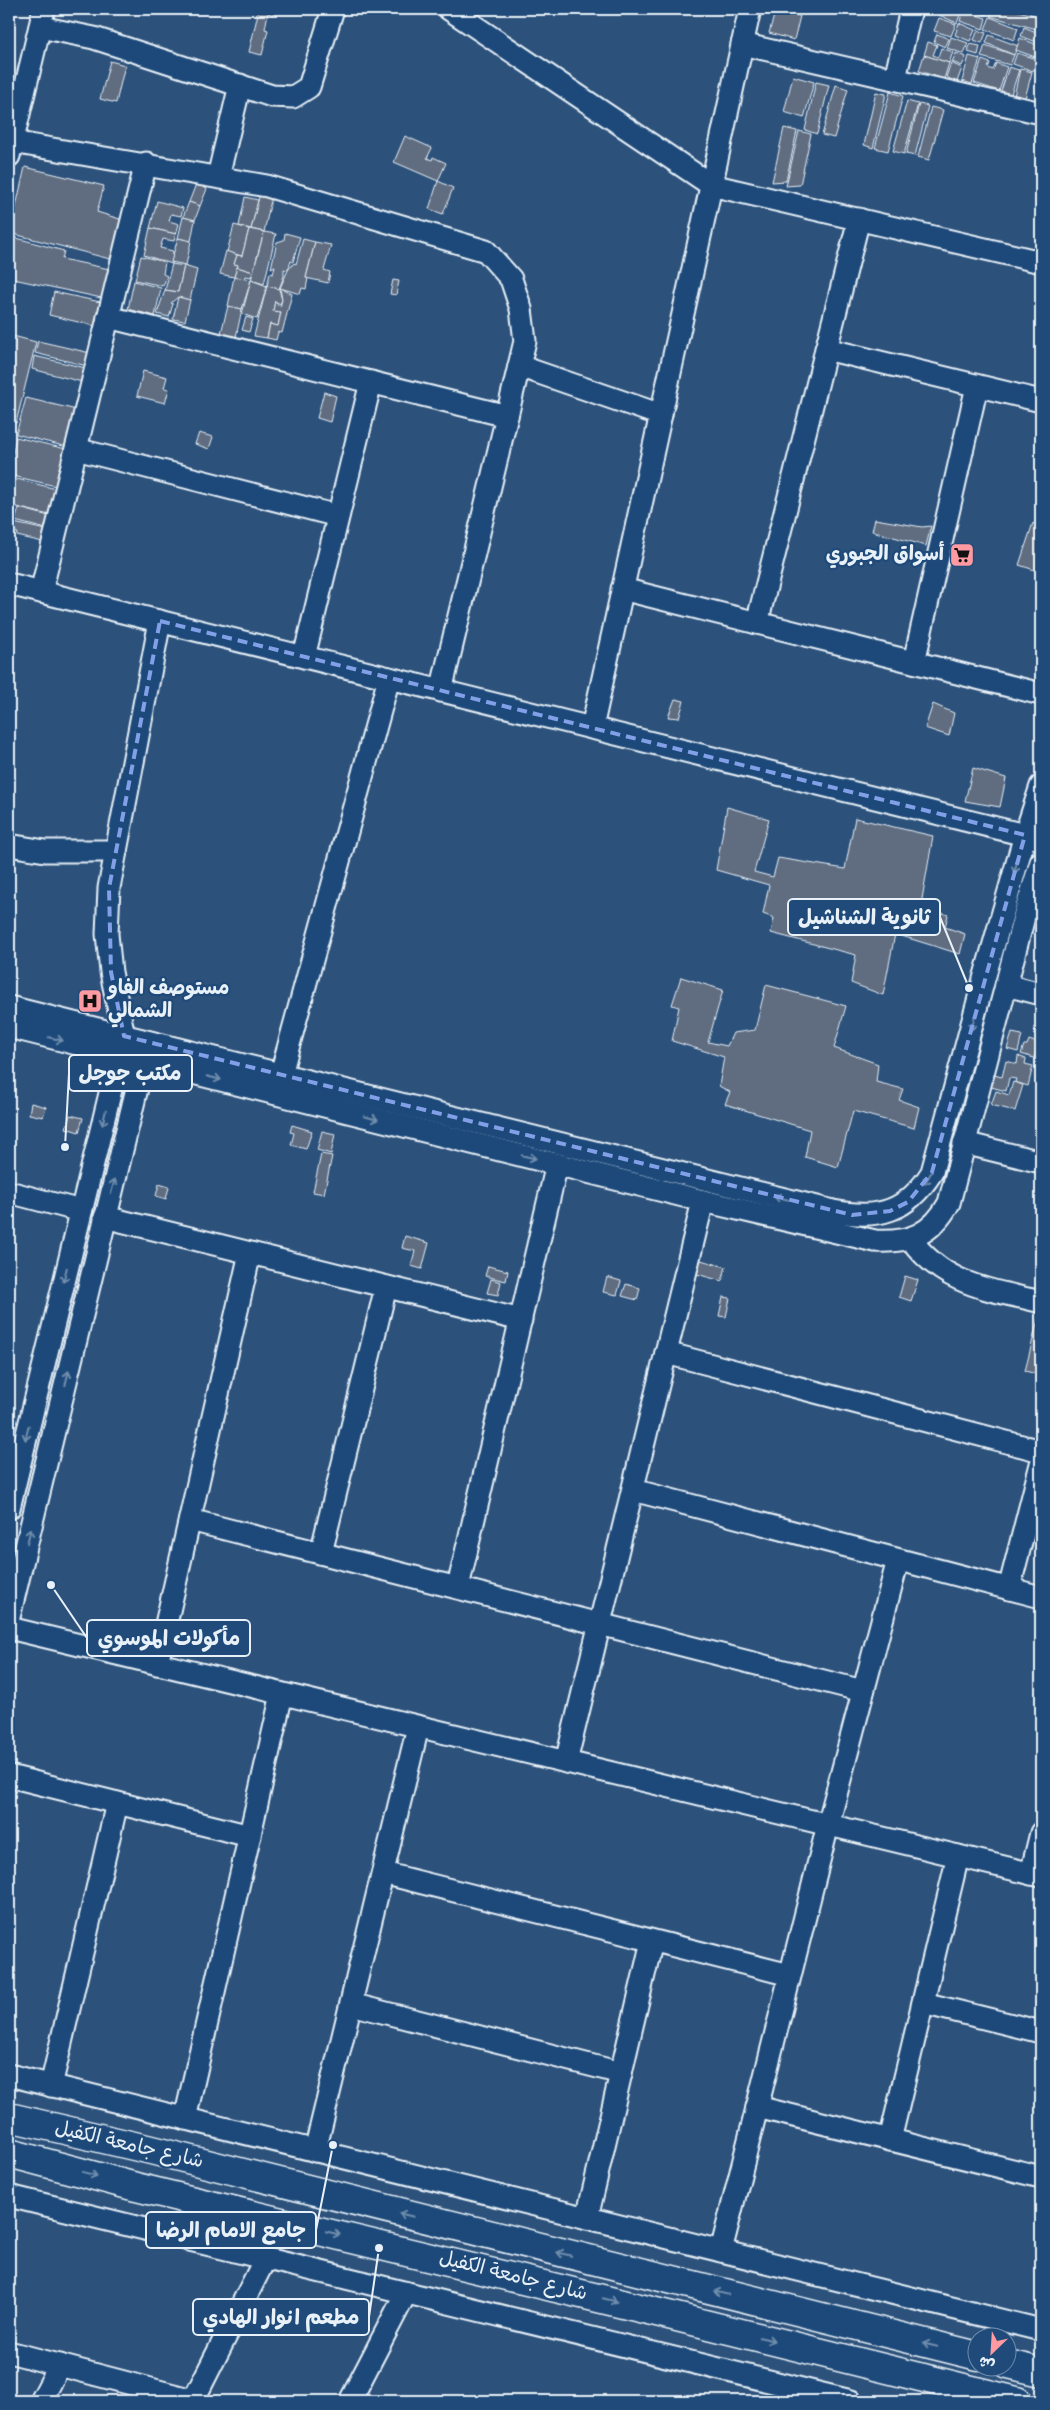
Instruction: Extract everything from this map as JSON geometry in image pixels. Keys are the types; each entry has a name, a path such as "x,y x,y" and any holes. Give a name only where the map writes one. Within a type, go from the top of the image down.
{"main road":[{"name":"شارع جامعة الكفيل","path":"9,2117 147,2149 968,2354"},
{"path":"49,2164 63,2158 67,2152 68,2144 62,2130"},
{"path":"136,2187 127,2180 124,2168 127,2158 136,2151 147,2149"},
{"name":"شارع جامعة الكفيل","path":"9,2153 136,2187 1017,2401"},
{"path":"1018,2366 1041,2372"}],"street":[{"path":"333,9 309,87 293,97 272,96 94,38 42,18 11,149 146,163 267,186 486,251 512,279 521,309 525,341 441,690"},
{"path":"449,9 711,186 1041,262"},
{"path":"592,728 750,9"},
{"path":"895,79 911,9"},
{"path":"742,44 1041,113"},
{"path":"218,177 240,85"},
{"path":"41,592 146,163"},
{"path":"757,623 858,219"},
{"path":"108,317 507,416"},
{"path":"826,349 1041,401"},
{"path":"519,366 661,415"},
{"path":"304,657 371,382"},
{"path":"914,662 978,386"},
{"path":"76,449 338,516"},
{"path":"9,584 1033,837"},
{"path":"622,589 1041,694"},
{"path":"9,1508 122,1045 107,934 109,888 160,621"},
{"path":"281,1074 389,678"},
{"path":"146,1051 281,1074 833,1211 852,1215 872,1215 890,1211 908,1202 922,1188 932,1172 1033,837 1041,786"},
{"path":"9,845 45,851 116,852"},
{"path":"9,1007 122,1045 557,1164 703,1201 875,1240 893,1242 927,1231 941,1219 955,1187 964,1143 1041,862"},
{"path":"1006,985 1041,994"},
{"path":"9,1028 122,1045"},
{"path":"9,1617 146,1051"},
{"path":"964,1143 1041,1162"},
{"path":"458,1587 557,1164"},
{"path":"9,1192 81,1211"},
{"path":"566,1762 703,1201"},
{"path":"105,1217 521,1320"},
{"path":"910,1238 920,1252 947,1274 979,1286 1041,1302"},
{"path":"157,1664 250,1253"},
{"path":"321,1553 386,1286"},
{"path":"666,1353 1041,1451"},
{"path":"1009,1589 1041,1464"},
{"path":"632,1490 1041,1597"},
{"path":"190,1520 863,1691"},
{"path":"721,2251 828,1825 898,1560"},
{"path":"9,1628 1036,1875 1041,1833"},
{"path":"185,2119 282,1694"},
{"path":"315,2151 418,1726"},
{"path":"9,1776 250,1836"},
{"path":"51,2086 117,1803"},
{"path":"890,2140 958,1856"},
{"path":"383,1873 790,1975"},
{"path":"587,2218 652,1941"},
{"path":"923,2003 1041,2032"},
{"path":"351,2004 621,2073"},
{"path":"9,2075 1041,2330"},
{"path":"757,2107 1041,2177"},
{"path":"9,2196 851,2401"},
{"path":"9,2352 193,2401 265,2259"},
{"path":"350,2401 406,2293"},
{"path":"41,2401 60,2366"}],"highlighted area":[{"path":"160,621 1025,835 932,1172 908,1202 890,1211 852,1215 124,1036 111,972 109,888"}],"building":[{"path":"65,9 89,9 87,14"},
{"path":"259,9 275,9 273,15 268,13 265,29 268,30 262,55 249,52"},
{"path":"776,9 800,16 794,40 769,33"},
{"path":"941,9 953,9 961,12 957,23 939,15"},
{"path":"963,9 988,9 987,15"},
{"path":"992,9 1011,9 1041,17 1040,30 990,16"},
{"path":"963,11 986,18 983,29 960,21"},
{"path":"990,17 1018,28 1014,40 985,29"},
{"path":"939,18 956,24 951,36 934,31"},
{"path":"959,23 975,30 970,41 955,35"},
{"path":"1024,27 1041,34 1039,43 1021,36"},
{"path":"978,30 986,33 982,43 974,40"},
{"path":"937,34 949,39 945,47 934,42"},
{"path":"989,35 1018,46 1014,55 986,43"},
{"path":"951,37 968,43 964,54 947,48"},
{"path":"1020,38 1040,46 1035,57 1016,50"},
{"path":"928,42 937,45 933,55 938,57 941,48 953,52 949,63 924,55"},
{"path":"970,44 980,46 978,55 968,52"},
{"path":"985,45 1014,55 1010,65 981,57"},
{"path":"956,53 966,57 962,66 952,62"},
{"path":"1017,53 1037,59 1033,71 1013,64"},
{"path":"924,55 949,63 944,79 919,71"},
{"path":"969,56 980,59 972,84 962,81"},
{"path":"982,60 990,63 988,68 993,70 996,63 1007,67 999,91 974,83"},
{"path":"110,61 125,65 116,103 100,99"},
{"path":"951,63 962,68 957,82 946,77"},
{"path":"1009,67 1019,70 1011,94 1001,91"},
{"path":"1020,69 1032,72 1025,98 1014,96"},
{"path":"793,76 814,82 804,118 784,112"},
{"path":"816,82 829,85 817,134 805,130"},
{"path":"836,85 848,89 834,138 822,135"},
{"path":"876,92 886,94 873,148 864,145"},
{"path":"890,92 903,96 888,151 875,148"},
{"path":"907,101 918,104 904,154 893,151"},
{"path":"919,104 928,106 915,156 906,154"},
{"path":"931,107 943,110 929,160 918,157"},
{"path":"784,128 797,131 786,181 772,182"},
{"path":"799,131 811,134 800,185 786,186"},
{"path":"405,136 432,148 427,158 432,160 433,157 446,163 438,181 394,162"},
{"path":"25,167 104,186 97,212 123,220 110,259 10,233"},
{"path":"438,181 453,188 443,214 429,209"},
{"path":"196,184 207,189 200,206 189,202"},
{"path":"260,193 272,196 264,232 251,229"},
{"path":"245,197 258,200 251,229 239,226"},
{"path":"157,201 183,208 181,216 171,214 169,221 179,224 176,234 150,228"},
{"path":"189,202 200,206 195,220 183,217"},
{"path":"183,217 195,220 191,241 178,238"},
{"path":"234,225 249,229 242,256 227,252"},
{"path":"150,228 176,234 174,241 163,239 160,248 173,251 172,264 144,255"},
{"path":"249,229 264,232 253,272 237,267 238,265 234,264 237,255 242,256"},
{"path":"264,232 276,234 264,284 251,280"},
{"path":"285,233 300,237 293,262 291,261 288,270 284,269 284,276 279,289 267,286 270,273 273,274 275,266 271,268 277,242 284,240"},
{"path":"9,236 64,251 62,259 114,270 106,299 9,278"},
{"path":"178,238 191,241 186,265 171,262"},
{"path":"303,239 315,242 306,278 308,278 306,289 302,288 300,294 280,288 288,270 294,263 296,264"},
{"path":"315,242 331,245 324,270 330,272 328,283 306,278"},
{"path":"226,251 237,255 234,264 238,265 234,277 220,274"},
{"path":"141,256 165,262 163,274 167,276 163,286 135,280"},
{"path":"172,264 184,266 178,292 165,290"},
{"path":"184,266 197,270 190,300 178,297 171,303 173,304 169,317 157,314 165,290 178,292"},
{"path":"237,267 253,272 251,277 245,276 244,279 234,277"},
{"path":"234,277 251,280 242,309 228,306"},
{"path":"251,280 267,286 257,319 242,314"},
{"path":"393,280 399,281 396,295 390,294"},
{"path":"134,281 161,288 155,316 128,309"},
{"path":"267,286 279,289 282,300 280,304 275,301 273,311 281,312 278,326 270,324 267,338 254,336"},
{"path":"280,288 292,294 282,333 278,332 276,340 267,338 270,324 278,326 281,312 273,311 275,301 280,307 282,300"},
{"path":"54,292 105,303 99,327 49,315"},
{"path":"178,297 190,300 185,321 173,319"},
{"path":"228,306 242,309 236,337 221,333"},
{"path":"246,317 253,319 249,332 242,330"},
{"path":"9,335 36,342 16,423 9,421"},
{"path":"38,341 95,354 91,367 35,353"},
{"path":"34,356 90,369 86,383 32,369"},
{"path":"143,371 167,377 164,388 169,389 165,403 137,396"},
{"path":"324,392 336,396 330,422 317,418"},
{"path":"26,398 81,411 71,448 16,434"},
{"path":"199,433 213,437 209,449 195,444"},
{"path":"16,437 70,450 60,487 9,475"},
{"path":"9,477 60,490 53,516 9,505"},
{"path":"19,508 49,516 46,529 15,521"},
{"path":"875,519 922,527 931,526 926,546 872,531"},
{"path":"9,522 51,531 47,543 17,536 18,533 9,531"},
{"path":"1033,523 1041,526 1041,572 1019,565"},
{"path":"675,699 684,701 679,718 668,717"},
{"path":"933,704 954,713 949,736 925,728"},
{"path":"973,768 1006,778 1000,807 965,801"},
{"path":"727,807 769,819 754,872 773,877 778,858 845,869 855,818 933,836 921,905 948,915 945,927 965,934 960,954 895,934 883,995 851,983 856,955 771,933 774,918 763,914 769,885 716,870"},
{"path":"681,977 723,990 708,1042 727,1046 733,1033 755,1030 766,985 846,1006 834,1048 878,1064 876,1082 903,1089 899,1100 919,1107 914,1128 853,1111 838,1167 805,1157 810,1130 725,1104 730,1092 719,1086 724,1057 672,1041 679,1007 672,1005"},
{"path":"1012,1033 1022,1035 1018,1052 1007,1049"},
{"path":"1029,1040 1038,1043 1034,1058 1021,1054 1024,1045 1027,1045"},
{"path":"1018,1056 1026,1059 1025,1064 1033,1066 1028,1086 1015,1082 1016,1079 1009,1078 1006,1091 991,1087 994,1075 1002,1077 1006,1061 1017,1064"},
{"path":"1013,1082 1023,1085 1015,1111 991,1105 996,1091 1009,1095"},
{"path":"31,1103 46,1107 43,1117 29,1114"},
{"path":"70,1115 83,1118 79,1132 66,1128"},
{"path":"292,1125 312,1131 306,1149 291,1145 294,1133 290,1132"},
{"path":"322,1131 335,1134 331,1154 317,1150"},
{"path":"321,1154 332,1156 324,1194 313,1192"},
{"path":"159,1184 169,1187 166,1199 156,1196"},
{"path":"405,1236 429,1243 422,1269 411,1266 415,1251 402,1248"},
{"path":"697,1259 726,1267 722,1281 693,1273"},
{"path":"488,1266 508,1271 506,1281 485,1276"},
{"path":"905,1276 918,1280 911,1301 899,1297"},
{"path":"607,1277 621,1281 617,1295 603,1292"},
{"path":"491,1279 501,1282 498,1295 487,1293"},
{"path":"626,1284 640,1288 637,1300 622,1296"},
{"path":"723,1297 730,1298 726,1317 719,1316"},
{"path":"1038,1319 1041,1320 1041,1375 1025,1371"}],"place":[{"name":"أسواق الجبوري","path":"962,555"},
{"name":"ثانوية الشناشيل","path":"969,988"},
{"name":"مستوصف الفاو الشمالي","path":"90,1001"},
{"name":"مكتب جوجل","path":"65,1147"},
{"name":"مأكولات الموسوي","path":"51,1585"},
{"name":"جامع الامام الرضا","path":"333,2145"},
{"name":"مطعم انوار الهادي","path":"379,2248"}]}
